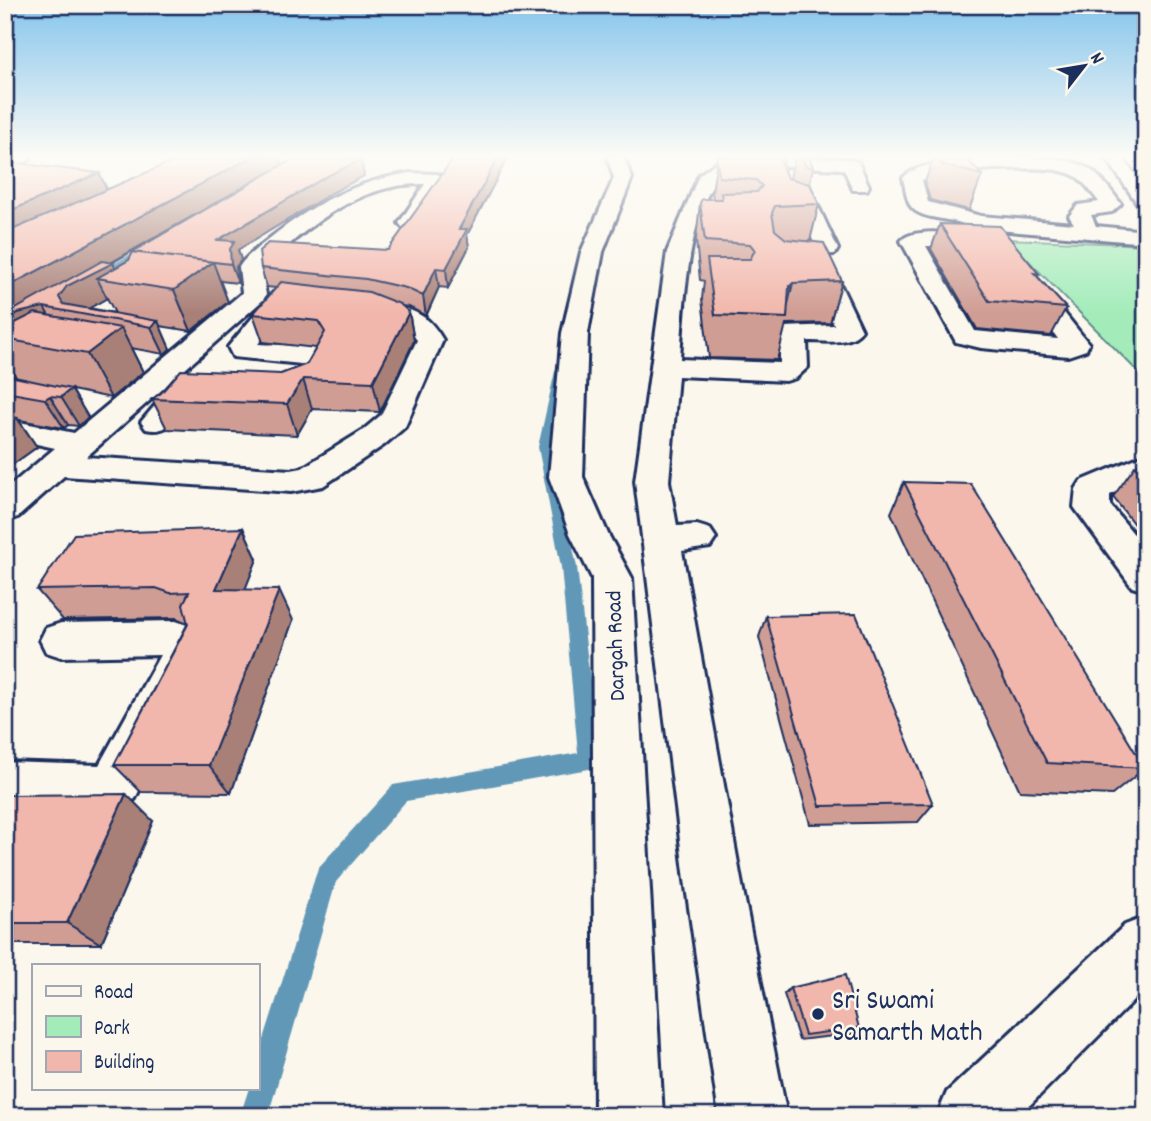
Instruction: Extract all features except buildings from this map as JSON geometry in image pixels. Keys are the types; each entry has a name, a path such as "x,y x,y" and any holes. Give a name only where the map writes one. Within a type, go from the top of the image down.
{"street":[{"path":"265,300 250,267 272,246 324,208"},
{"path":"397,242 418,208"},
{"name":"Dargah Road","path":"610,208 592,252 575,333 566,477 589,534 612,578 629,1116"},
{"path":"704,208 704,220 678,252 686,289 665,367 652,481 679,538 713,880 753,1116"},
{"path":"665,367 786,372 794,367 793,333 843,333 849,330 826,276 820,273 786,272 781,268 778,250 827,249 812,212 790,208"},
{"path":"924,208 981,222 1146,237"},
{"path":"1088,232 1079,216 1084,209 1098,208"},
{"path":"981,222 1076,344 1075,347 981,340 965,335 912,241 917,239 997,243"},
{"path":"272,246 299,248"},
{"path":"113,277 187,293 134,294 89,323 144,334"},
{"path":"265,300 242,347 243,351 307,356 317,360 304,386 298,390 265,391"},
{"path":"5,428 69,455 291,481 311,478 373,438 394,420 430,340 422,326 404,316 265,300 180,349 119,412 69,455 7,506"},
{"path":"5,373 46,348 60,345 85,350"},
{"path":"134,359 180,349"},
{"path":"156,422 183,390 228,389"},
{"path":"81,404 119,412"},
{"path":"1146,464 1093,489 1092,507 1146,577"},
{"path":"5,786 100,791 117,782 183,653 183,643 176,638 61,640"},
{"path":"971,1116 1146,946"}],"green space":[{"path":"1007,239 1146,245 1146,380"}],"waterway":[{"path":"96,277 146,249"},
{"path":"254,1116 326,876 400,792 589,760 569,567 545,447 561,371"}],"place":[{"name":"Sri Swami Samarth Math","path":"818,1014"}]}
